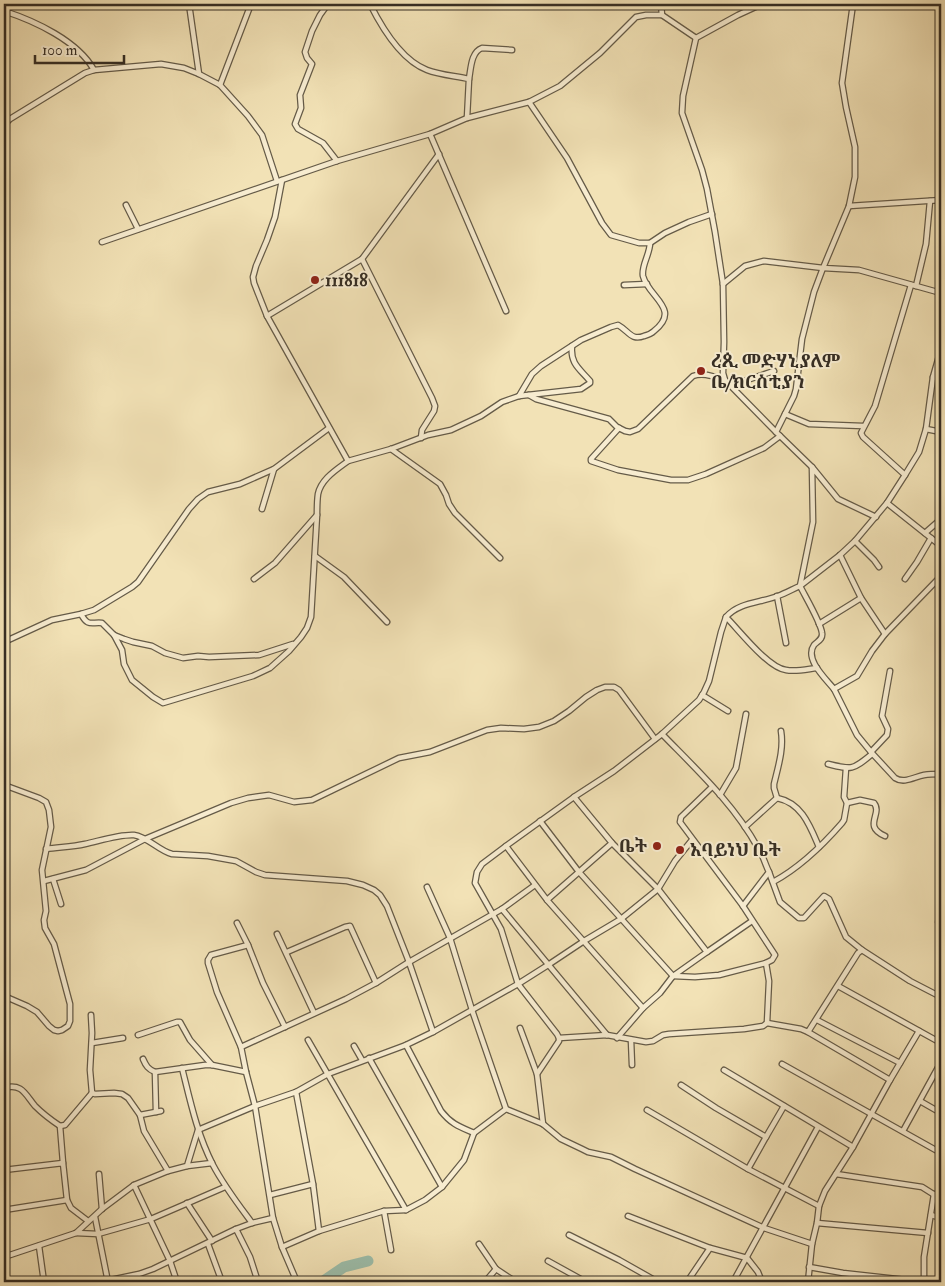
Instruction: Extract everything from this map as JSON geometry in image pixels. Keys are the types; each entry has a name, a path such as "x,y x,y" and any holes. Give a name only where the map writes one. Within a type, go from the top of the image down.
{"street":[{"path":"189,4 199,74"},
{"path":"220,85 251,4"},
{"path":"328,4 312,31 305,52 312,64 300,95 301,108 295,124 298,129 323,143 337,161"},
{"path":"370,4 390,38 407,57 428,70 469,79"},
{"path":"661,4 662,15"},
{"path":"762,4 696,38 683,96 682,113 708,189 712,214 722,284 723,373 729,386 812,467 838,499 876,517"},
{"path":"776,432 796,390 802,339 814,292 849,206 855,177 855,147 842,82 853,4"},
{"path":"4,11 33,22 62,38 82,53 94,70"},
{"path":"102,242 337,161 430,134 467,118 529,102 560,86 600,53 636,17 662,15 696,38"},
{"path":"467,118 469,79 475,51 482,48 512,50"},
{"path":"4,125 10,119 85,73 94,70 161,64 184,68 220,85 256,124 280,181 275,217 256,266 253,277 254,284 267,316 348,462"},
{"path":"529,102 567,158 606,230 611,235 640,243 650,243 665,233 712,214"},
{"path":"430,134 506,311"},
{"path":"267,316 362,259 439,154"},
{"path":"849,206 941,200"},
{"path":"905,475 863,437 861,433 875,406 926,244 930,201"},
{"path":"126,205 138,229"},
{"path":"519,396 535,371 581,340 615,326 620,326 635,338 647,335 657,329 666,315 665,309 643,276 650,243"},
{"path":"362,259 435,406 434,411 422,430 421,438"},
{"path":"722,284 745,266 764,261 859,270 941,293"},
{"path":"624,285 647,284"},
{"path":"81,614 84,620 90,624 102,623 114,635 122,650 124,664 132,680 153,697 165,703 253,676 270,668 295,643 307,628 311,617 318,496 324,481 348,462 451,430 481,416 502,402 528,394 581,389 589,385 589,379 578,370 575,364 572,346"},
{"path":"559,1038 518,984 501,929 475,884 479,868 540,821 614,771 662,734 699,700 709,680 726,617 735,608 777,596 800,586 855,541 887,503 919,452 926,429 933,376 941,350"},
{"path":"729,386 774,371"},
{"path":"528,394 536,399 609,419 619,428 630,432 638,429 693,376 704,374 725,380"},
{"path":"933,376 941,379"},
{"path":"784,414 809,424 863,426"},
{"path":"4,642 52,620 94,610 132,587 138,582 198,499 208,492 240,484 274,469 329,428"},
{"path":"619,428 591,461 618,470 671,480 688,480 706,474 764,448 780,436"},
{"path":"926,429 941,432"},
{"path":"391,448 440,484 455,513 500,558"},
{"path":"812,467 813,522 800,586 822,633 821,639 814,645 811,654 813,661 834,689 857,735 895,778 903,781 922,775 941,774"},
{"path":"262,509 274,469"},
{"path":"887,503 941,546"},
{"path":"254,580 275,563 317,515"},
{"path":"925,533 941,519"},
{"path":"905,579 931,538"},
{"path":"855,541 874,560 878,567"},
{"path":"840,555 861,598 885,634"},
{"path":"315,556 344,577 387,622"},
{"path":"834,689 856,676 872,650 885,634 941,576"},
{"path":"777,596 786,643"},
{"path":"819,624 861,598"},
{"path":"726,617 766,659 778,668 788,671 817,668"},
{"path":"114,635 152,646 165,653 183,658 258,655 295,643"},
{"path":"828,764 846,768 857,766 872,753 887,735 888,730 882,716 890,671"},
{"path":"44,881 86,870 145,839 239,800 269,795 294,802 312,800 399,758 430,752 487,730 539,727 554,721 586,697 605,687 614,686 619,690 655,739"},
{"path":"702,696 728,711"},
{"path":"720,795 736,768 746,714"},
{"path":"777,798 774,784 783,740 781,731"},
{"path":"662,734 720,795 745,827 759,849 780,902 801,919 824,896 829,898 846,937 862,950 910,981 941,996"},
{"path":"773,882 788,874 819,847 844,820 847,803 844,797 846,768"},
{"path":"4,785 46,802 50,827 42,870 46,912 44,920 45,928 54,944 70,1004 70,1021 68,1026 62,1030 54,1030 37,1012 4,996"},
{"path":"540,821 580,872 673,976 696,977 719,974 766,963 775,954 743,906 681,825 680,820 712,787"},
{"path":"574,797 612,843 658,889 708,952"},
{"path":"745,827 777,798"},
{"path":"777,798 789,802 800,810 807,820 819,847"},
{"path":"847,803 860,800 876,804 873,826 878,833 885,836"},
{"path":"46,849 82,845 135,835 167,853 208,856 236,861 265,875 347,882 363,885 374,890 380,895 387,906 433,1032"},
{"path":"198,1130 255,1106 296,1092 328,1074 362,1060 406,1045 518,984 621,918 658,889 675,861 692,840"},
{"path":"547,900 612,843"},
{"path":"506,846 534,885 643,1008"},
{"path":"743,906 769,872"},
{"path":"52,879 61,904"},
{"path":"241,1047 346,999 376,983 502,909 534,885"},
{"path":"427,887 450,938 472,1010 506,1109 543,1124 562,1138 582,1149 616,1158 635,1169 764,1228 812,1244"},
{"path":"502,909 607,1035"},
{"path":"941,916 938,921 941,932"},
{"path":"617,1038 643,1008 660,993 673,976 752,921"},
{"path":"237,923 263,983 285,1026"},
{"path":"287,952 345,926 350,926 376,983"},
{"path":"278,934 314,1013"},
{"path":"248,945 214,954 208,960 217,992 241,1047 255,1106 273,1218 282,1247 297,1282"},
{"path":"808,1032 858,953 862,950"},
{"path":"766,963 769,981 767,1023"},
{"path":"838,986 941,1042"},
{"path":"60,1126 64,1125 92,1093 90,1070 92,1033 90,1015"},
{"path":"816,1020 900,1063"},
{"path":"138,1035 180,1022 190,1040 212,1065"},
{"path":"559,1038 607,1035 646,1042 668,1034 744,1029 763,1026 767,1023 808,1032 890,1080"},
{"path":"520,1028 537,1074 543,1124"},
{"path":"808,1282 819,1206 827,1186 853,1147 919,1031"},
{"path":"92,1044 123,1038"},
{"path":"537,1074 559,1038"},
{"path":"308,1040 406,1210"},
{"path":"631,1040 632,1065"},
{"path":"406,1045 441,1111 448,1120 474,1133"},
{"path":"354,1046 362,1060"},
{"path":"369,1058 442,1188"},
{"path":"143,1059 146,1066 155,1072 212,1065 246,1072"},
{"path":"903,1131 941,1062"},
{"path":"782,1064 941,1154"},
{"path":"182,1068 198,1130 212,1163 225,1187 252,1223"},
{"path":"724,1070 853,1147"},
{"path":"140,1115 159,1112 155,1072"},
{"path":"682,1085 716,1108 766,1137"},
{"path":"4,1088 13,1086 24,1091 44,1114 60,1126 67,1200 71,1208 88,1221"},
{"path":"296,1092 319,1231"},
{"path":"92,1093 122,1094 128,1098 140,1115 144,1131 168,1171"},
{"path":"920,1101 941,1113"},
{"path":"748,1169 784,1106"},
{"path":"282,1247 319,1231 384,1211 406,1210 425,1200 442,1188 464,1160 474,1133 506,1109"},
{"path":"646,1110 748,1169 819,1206"},
{"path":"733,1282 818,1127"},
{"path":"188,1166 198,1130"},
{"path":"4,1170 63,1163"},
{"path":"76,1233 102,1209 134,1185 168,1171 212,1163"},
{"path":"99,1174 102,1209"},
{"path":"836,1174 922,1187 941,1199"},
{"path":"270,1195 312,1184"},
{"path":"134,1185 170,1261 177,1282"},
{"path":"4,1257 76,1233 98,1234 150,1219 225,1187"},
{"path":"809,1267 894,1280 924,1282 924,1257 934,1194"},
{"path":"4,1210 67,1200"},
{"path":"187,1203 210,1242 222,1282"},
{"path":"384,1211 391,1250"},
{"path":"931,1215 941,1218"},
{"path":"95,1216 107,1282"},
{"path":"628,1216 710,1248 747,1258 758,1272 762,1282"},
{"path":"101,1282 153,1269 236,1229 273,1218"},
{"path":"817,1223 928,1233"},
{"path":"236,1229 250,1257 258,1282"},
{"path":"569,1235 658,1282"},
{"path":"479,1244 496,1269 516,1282"},
{"path":"39,1246 44,1282"},
{"path":"687,1282 710,1248"},
{"path":"548,1261 586,1282"},
{"path":"485,1282 496,1269"}],"waterway":[{"path":"322,1282 344,1267 368,1261"}],"place":[{"name":"111818","path":"315,280"},
{"name":"ረጲ መድሃኒያለም ቤ/ክርስቲያን","path":"701,371"},
{"name":"ቤት","path":"657,846"},
{"name":"አባይነህ ቤት","path":"680,850"}]}
